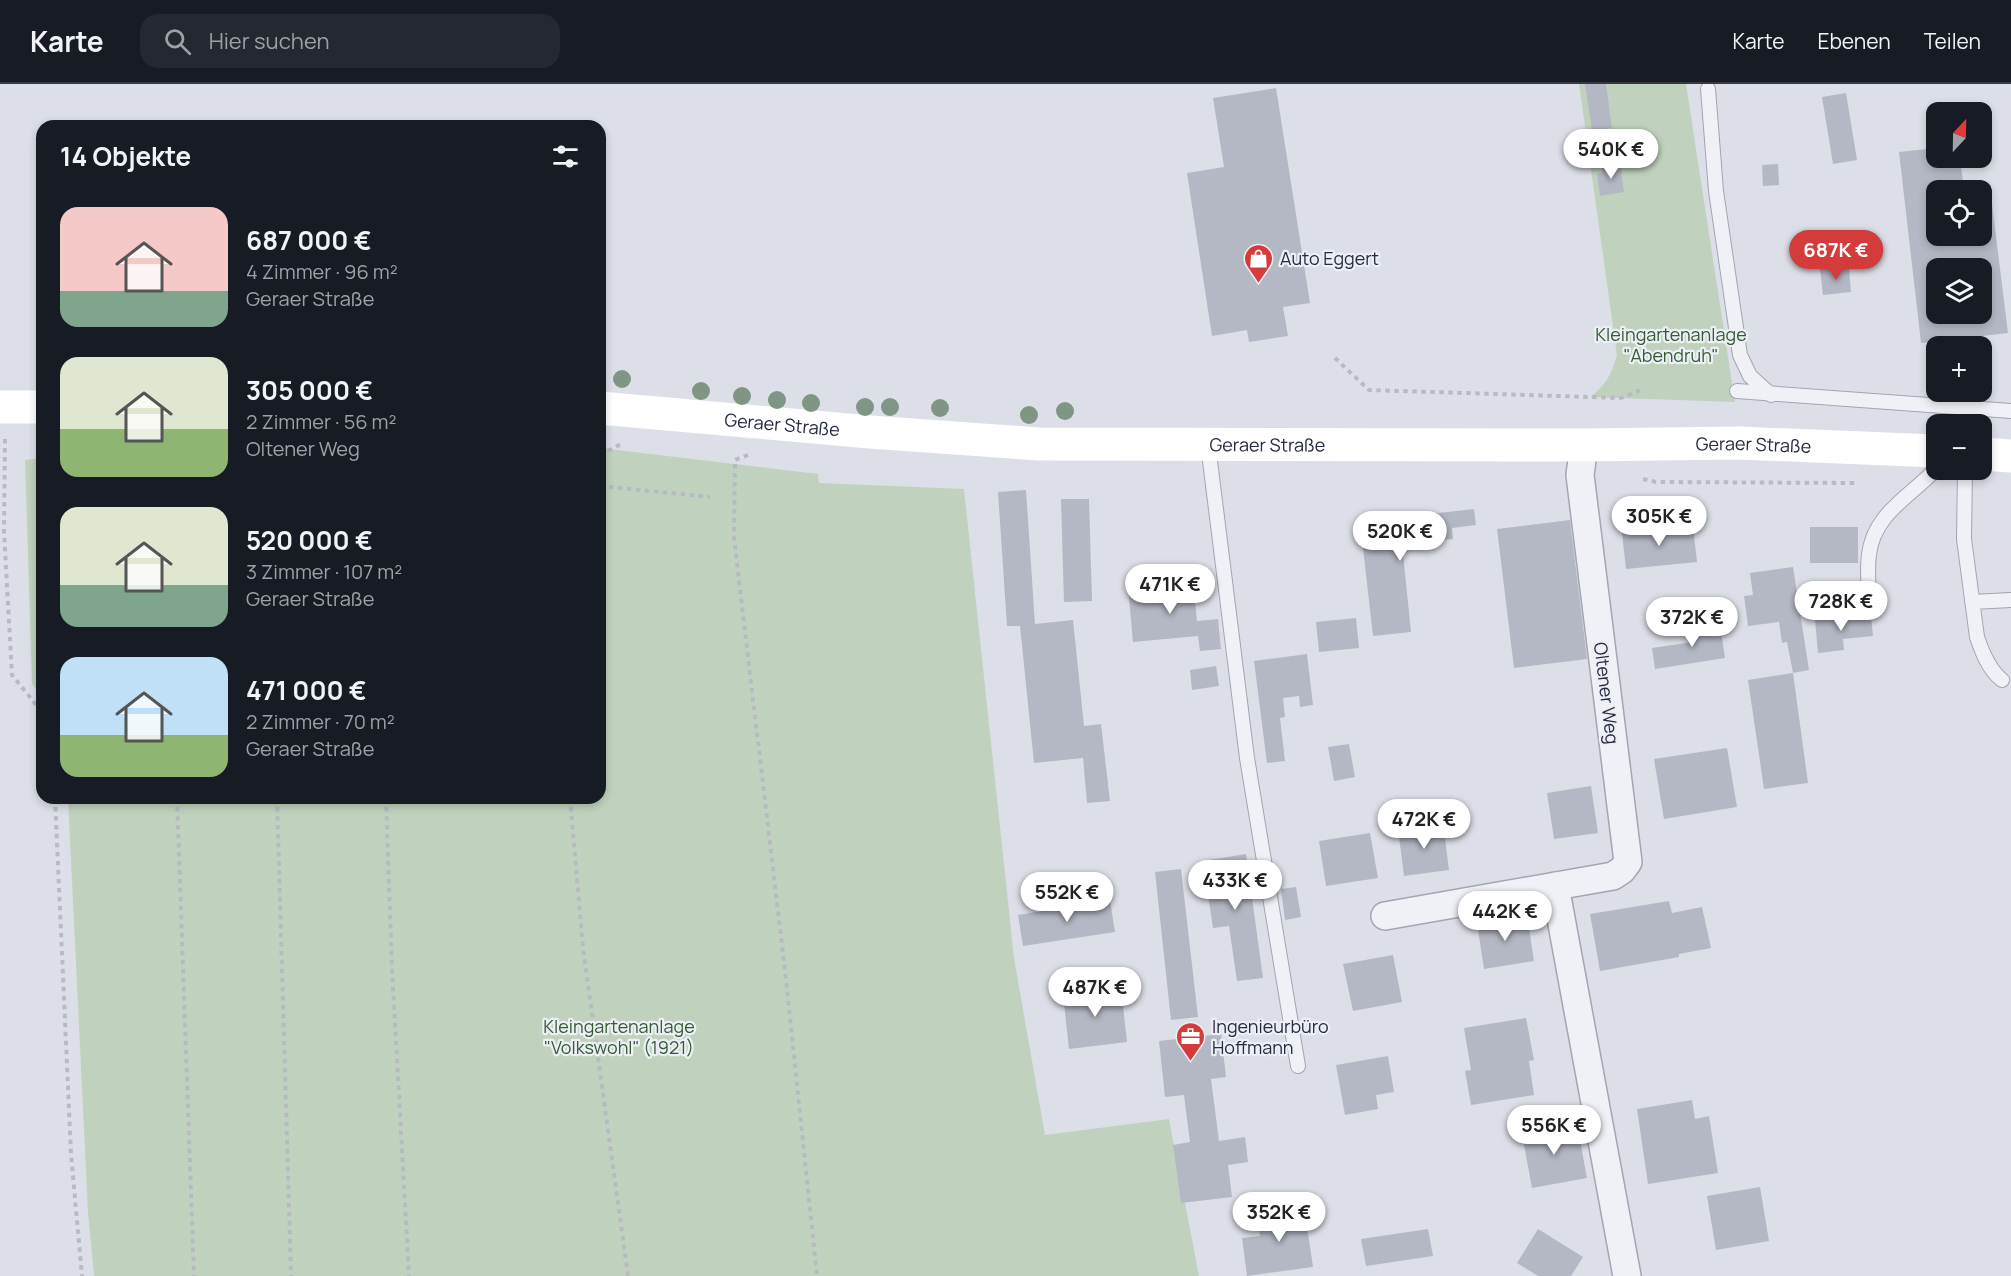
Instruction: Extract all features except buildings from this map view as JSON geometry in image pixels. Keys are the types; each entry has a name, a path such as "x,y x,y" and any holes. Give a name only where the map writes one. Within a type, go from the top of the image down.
{"main road":[{"path":"2,407 36,407"},
{"name":"Geraer Straße","path":"606,409 870,432 1039,444 1739,443 1926,451"},
{"path":"1992,455 2011,456"}],"street":[{"name":"Oltener Weg","path":"1384,916 1613,876 1628,862 1580,475 1584,445"},
{"path":"1555,886 1627,1276"}],"lane":[{"path":"1708,89 1716,191 1740,355 1750,376 1771,395"},
{"path":"1737,391 2011,411"},
{"path":"1208,445 1247,758 1298,1066"},
{"path":"1833,594 1869,592 1869,555 1877,525 1887,513 1927,480"},
{"path":"1965,480 1964,539 1977,637 1982,651 1997,676 2002,680"},
{"path":"1972,602 2011,600"}],"path":[{"path":"1335,358 1369,390 1621,398 1643,389"},
{"path":"2,407 4,532 12,675 36,705"},
{"path":"757,452 735,460 734,537 786,979 817,1276"},
{"path":"1634,476 1656,482 1867,483"},
{"path":"606,487 710,497"},
{"path":"55,804 71,1154 82,1276"},
{"path":"177,804 194,1276"},
{"path":"277,804 291,1276"},
{"path":"386,804 392,969 409,1276"},
{"path":"571,804 583,948 628,1276"}],"green space":[{"name":"Kleingartenanlage \"Abendruh\"","path":"1579,84 1686,84 1735,402 1591,397 1608,378 1617,355"},
{"name":"Kleingartenanlage \"Volkswohl\" (1921)","path":"606,449 818,474 819,483 964,489 1014,958 1045,1135 1169,1119 1199,1276 94,1276 88,1212 68,804 606,804"},
{"path":"36,459 36,689 32,683 25,460"}],"place":[{"name":"Auto Eggert","path":"1259,284"},
{"name":"Ingenieurbüro Hoffmann","path":"1191,1062"}]}
